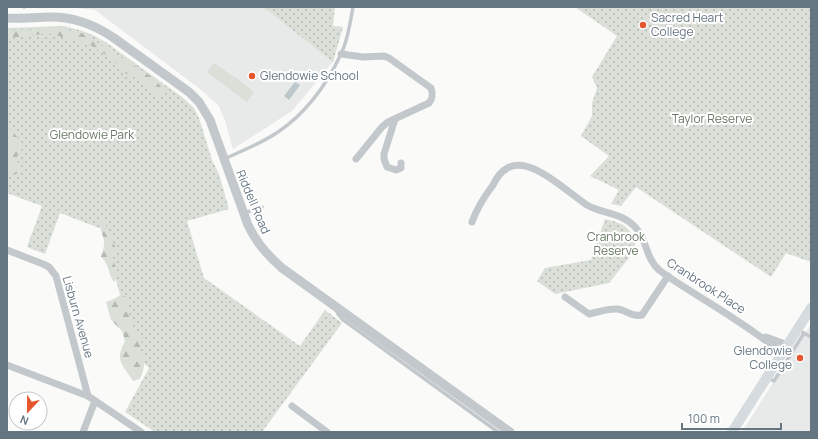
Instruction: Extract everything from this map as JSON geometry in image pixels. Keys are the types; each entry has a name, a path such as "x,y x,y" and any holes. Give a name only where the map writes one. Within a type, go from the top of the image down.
{"main road":[{"path":"732,432 785,349 800,331 811,308"}],"street":[{"path":"50,7 50,17"},
{"name":"Riddell Road","path":"7,18 50,17 79,21 104,31 189,92 204,108 210,120 243,214 255,239 269,257 282,268 510,432"},
{"path":"341,54 363,57 384,56 389,58 431,88 433,94 432,100 429,104 388,122 382,127 356,159"},
{"path":"395,119 384,154 384,160 387,167 396,170 401,168 401,163"},
{"name":"Cranbrook Place","path":"472,222 476,210 500,174 506,168 512,166 528,166 540,172 589,206 616,214 629,222 637,228 658,269 757,333 785,349"},
{"name":"Lisburn Avenue","path":"7,250 44,264 53,271 56,276 88,396"},
{"path":"565,297 589,314 620,309 634,316 642,315 668,276"},
{"path":"7,365 88,396 140,432"},
{"path":"84,432 95,401"},
{"path":"292,406 327,432"}],"lane":[{"path":"223,160 277,132 293,121 310,103 328,78 341,54 346,40 353,7"},
{"path":"243,214 262,207"},
{"path":"336,306 338,314 342,319 498,432"},
{"path":"767,377 774,381 800,331 811,337"}],"shaded area":[{"name":"Glendowie School","path":"66,7 263,7 333,62 292,111 233,149 219,106 200,89 95,10"},
{"path":"295,82 300,85 289,100 284,96"},
{"name":"Glendowie College","path":"811,324 811,432 742,432 774,381"}],"green space":[{"path":"263,7 335,7 333,26 343,27 333,62"},
{"name":"Taylor Reserve","path":"575,7 811,7 811,262 786,253 771,277 636,187 621,206 611,204 619,190 590,176 609,156 581,136 592,116 592,103 597,88 592,77 617,36"},
{"name":"Glendowie Park","path":"63,26 86,32 107,43 182,97 194,108 199,118 212,160 219,174 229,209 187,221 204,278 300,346 325,310 342,323 262,432 155,432 125,412 149,368 137,356 102,229 60,213 45,254 27,247 42,206 7,193 7,28"},
{"path":"61,28 84,34 154,78 166,93 164,95 158,95 140,80 125,73 111,58 90,45 48,33 7,38 8,30"},
{"path":"214,63 234,77 227,87 207,72"},
{"path":"235,77 254,92 247,102 227,87"},
{"path":"7,126 21,141 23,148 16,158 21,166 21,172 15,174 7,169"},
{"name":"Cranbrook Reserve","path":"605,219 623,225 627,228 630,231 636,249 609,283 555,294 537,281 545,268 591,260"},
{"path":"102,220 106,225 116,248 113,258 119,274 114,282 108,267 101,257 104,244 100,226"},
{"path":"122,294 128,302 131,322 142,341 141,355 144,360 144,368 140,379 133,381 123,366 120,358 120,353 125,341 122,331 111,320 106,302"}],"place":[{"name":"Sacred Heart College","path":"643,25"},
{"name":"Glendowie School","path":"252,76"},
{"name":"Glendowie College","path":"800,358"}]}
